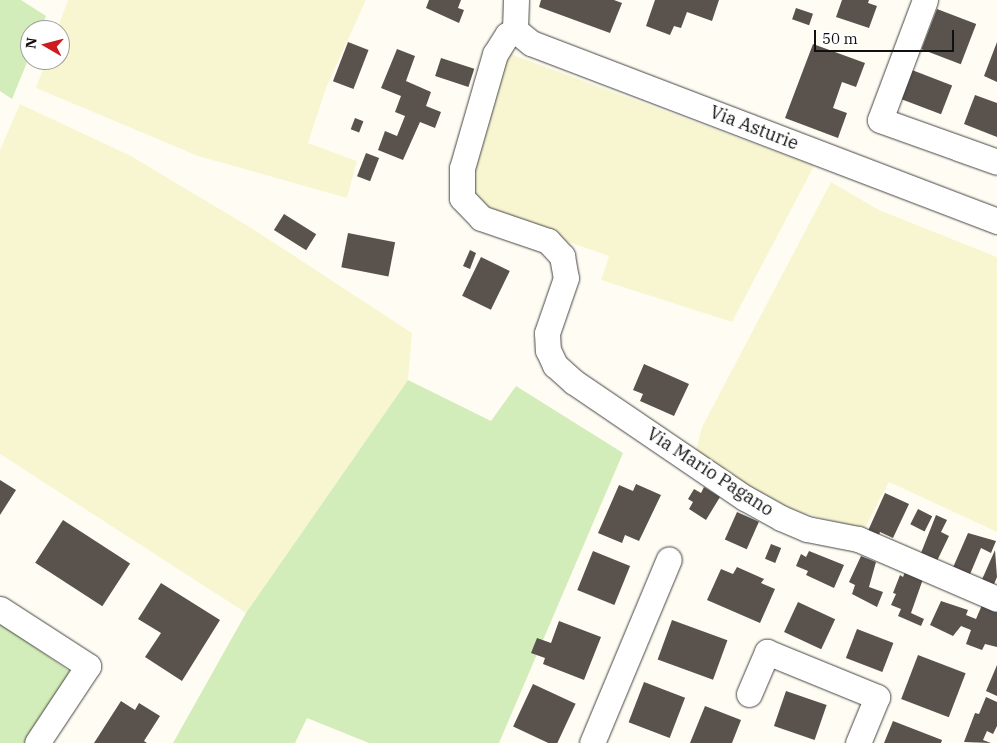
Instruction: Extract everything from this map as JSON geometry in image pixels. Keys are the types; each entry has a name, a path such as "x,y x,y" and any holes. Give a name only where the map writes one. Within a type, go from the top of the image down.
{"street":[{"path":"515,30 516,0"},
{"path":"924,0 880,120 997,162"},
{"name":"Via Asturie","path":"515,30 522,38 542,48 997,221"},
{"name":"Via Mario Pagano","path":"515,30 507,35 495,54 466,151 461,191 466,206 481,218 548,241 562,256 566,278 547,334 550,358 574,382 745,498 781,518 807,529 873,544 997,599"},
{"path":"592,743 668,559"},
{"path":"0,609 88,666 37,743"},
{"path":"749,694 767,652 877,697 858,743"}],"shaded area":[{"path":"68,0 366,0 326,88 308,143 357,161 347,198 198,156 36,88 42,70 70,70 70,20 61,20"},
{"path":"508,53 814,166 732,322 601,280 609,256 477,210 470,168"},
{"path":"20,104 131,156 253,229 412,333 408,380 246,613 0,454 0,150"},
{"path":"831,182 879,210 997,257 997,532 889,482 864,529 770,504 695,455 702,427"}],"green space":[{"path":"0,0 21,0 46,16 44,20 20,20 20,70 24,70 12,99 0,91"},
{"path":"408,380 491,421 516,386 623,453 499,743 369,743 307,718 295,743 173,743 246,613"},
{"path":"0,623 72,673 26,743 0,743"}],"building":[{"path":"429,0 461,0 458,8 464,10 459,23 426,8"},
{"path":"541,0 614,0 622,3 610,33 539,7"},
{"path":"655,0 719,0 712,21 687,12 681,28 674,26 670,35 646,26"},
{"path":"842,0 869,0 868,3 877,6 869,28 836,17"},
{"path":"796,8 813,14 809,25 792,19"},
{"path":"937,9 976,24 961,64 922,49"},
{"path":"348,42 369,50 353,89 333,81"},
{"path":"997,42 997,82 984,76"},
{"path":"813,44 865,63 856,87 842,82 833,108 847,113 838,138 785,118"},
{"path":"397,49 415,56 406,81 431,92 426,106 441,112 435,128 420,122 403,160 378,150 385,131 397,136 405,116 395,112 401,96 381,88"},
{"path":"441,58 474,69 468,87 435,76"},
{"path":"912,70 952,85 941,114 901,99"},
{"path":"975,95 997,103 997,137 964,124"},
{"path":"355,118 363,121 359,132 351,129"},
{"path":"366,153 379,158 370,181 357,176"},
{"path":"284,214 316,234 306,250 274,230"},
{"path":"348,233 395,242 388,277 341,267"},
{"path":"470,250 476,253 470,269 463,266"},
{"path":"481,257 510,271 491,310 462,296"},
{"path":"644,364 689,384 674,416 640,401 643,394 633,390"},
{"path":"0,480 16,490 0,515"},
{"path":"636,484 661,495 639,541 625,535 622,543 598,533 619,485 633,491"},
{"path":"704,487 720,497 706,520 689,509 693,502 688,499 694,489 701,493"},
{"path":"885,493 909,504 893,538 880,532 878,538 867,533"},
{"path":"918,509 932,516 925,531 910,524"},
{"path":"737,512 759,522 747,549 725,539"},
{"path":"936,515 947,520 941,532 949,536 935,565 919,558"},
{"path":"63,520 130,564 102,606 35,563"},
{"path":"968,533 996,541 991,553 981,548 968,579 951,572"},
{"path":"771,544 781,548 775,563 765,559"},
{"path":"995,550 997,577 992,589 980,584"},
{"path":"593,551 630,566 614,605 577,590"},
{"path":"809,551 844,565 834,588 806,575 808,571 796,566 801,554 806,557"},
{"path":"861,556 876,562 869,587 883,592 877,607 852,594 855,585 849,582"},
{"path":"737,567 764,579 761,583 775,589 760,623 707,600 721,569 733,574"},
{"path":"905,572 923,579 911,613 924,619 921,626 898,616 901,609 891,605 896,594 893,593 900,575 903,577"},
{"path":"161,583 220,620 182,681 145,657 161,633 138,619"},
{"path":"941,601 968,610 966,615 976,619 982,605 997,612 997,647 985,644 982,650 966,644 971,630 961,626 953,636 930,625"},
{"path":"798,602 835,619 821,649 784,632"},
{"path":"672,620 727,640 713,680 658,659"},
{"path":"559,621 601,637 584,680 543,664 545,658 531,653 537,638 551,643"},
{"path":"857,629 893,643 882,672 846,658"},
{"path":"918,655 966,673 949,717 901,699"},
{"path":"997,665 997,696 986,691"},
{"path":"644,682 685,698 670,738 629,722"},
{"path":"533,684 576,704 557,743 548,743 513,727"},
{"path":"786,691 827,705 815,740 774,726"},
{"path":"986,697 997,702 997,726 993,734 987,731 983,740 991,743 964,742 975,713 979,714"},
{"path":"121,701 135,710 139,703 160,716 144,741 147,743 94,743"},
{"path":"705,706 741,720 732,743 690,743"},
{"path":"893,721 942,740 941,743 884,743"}]}
